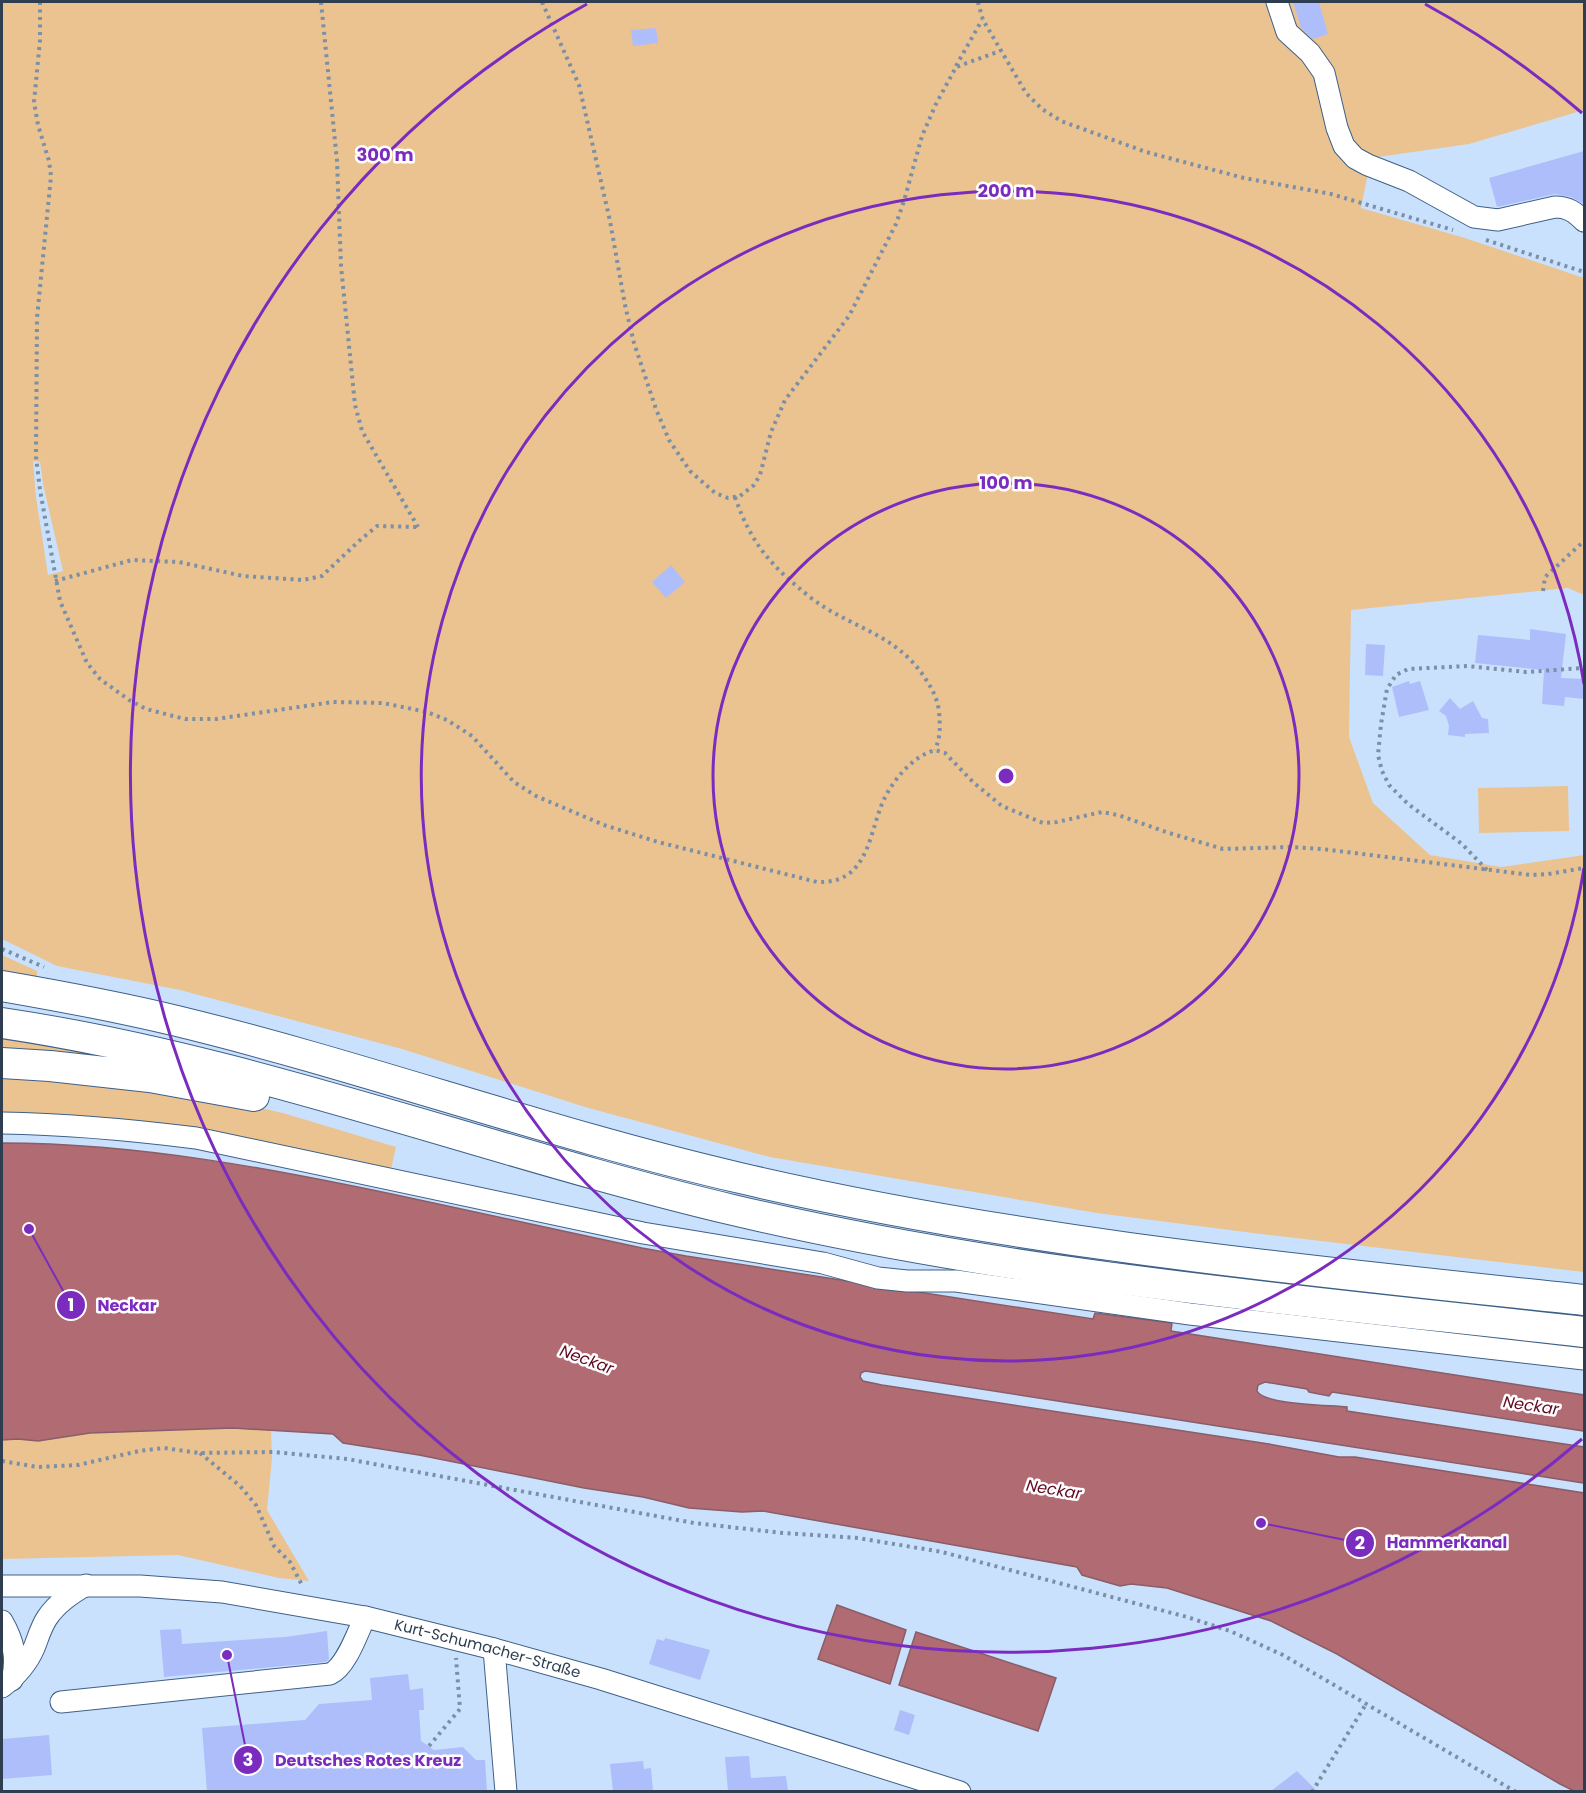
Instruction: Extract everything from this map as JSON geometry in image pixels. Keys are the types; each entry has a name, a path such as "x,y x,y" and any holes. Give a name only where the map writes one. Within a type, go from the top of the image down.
{"highway":[{"path":"2,986 79,999 178,1021 635,1152 840,1201 942,1220 1138,1249 1584,1300"},
{"path":"2,1023 136,1049 243,1074 634,1185 830,1231 1039,1267 1584,1332"},
{"path":"2,1063 150,1077 408,1121"}],"street":[{"path":"1277,2 1287,32 1310,53 1324,73 1337,128 1344,146 1355,158 1409,181 1474,217 1498,220 1562,207 1575,213 1584,221"},
{"path":"2,1123 40,1123 196,1138 643,1233 823,1263 878,1278 907,1281 956,1281 1180,1313 1584,1359"},
{"path":"7,1684 29,1658 39,1632 56,1607 70,1594 86,1585"},
{"name":"Kurt-Schumacher-Straße","path":"2,1586 86,1585 222,1592 365,1617 494,1649 622,1685 960,1791"},
{"path":"61,1702 330,1674 337,1671 343,1664 365,1617"},
{"path":"2,1621 14,1649 15,1666 7,1684"},
{"path":"494,1649 506,1791"}],"path":[{"path":"40,2 40,40 34,102 51,176 37,318 35,443 40,490 55,581 62,608 90,669 107,685 146,709 164,715 195,720 333,702 368,702 414,709 436,716 465,731 479,742 514,782 536,796 604,825 809,881 834,880 854,869 869,847 880,809 890,789 912,763 935,750 945,753 974,783 1002,806 1043,823 1102,812 1118,815 1223,849 1292,847 1322,849 1531,875 1584,868"},
{"path":"55,581 132,560 180,562 243,576 303,580 322,576 377,526 418,527 362,431 355,405 341,266 337,161 321,2"},
{"path":"542,2 579,85 608,209 625,305 639,360 656,409 669,440 690,471 716,493 728,498 747,492 757,480 771,432 785,400 840,330 860,296 896,224 922,136 936,104 983,20"},
{"path":"978,2 983,20 1000,51 1032,99 1054,118 1161,156 1244,178 1331,194 1455,230"},
{"path":"956,67 1000,51"},
{"path":"1476,237 1584,272"},
{"path":"735,497 746,525 774,566 813,599 891,643 919,669 935,693 937,701 941,732 935,750"},
{"path":"1543,591 1545,577 1584,541"},
{"path":"1488,870 1457,840 1407,804 1389,785 1378,756 1387,689 1396,675 1408,669 1467,666 1526,672 1584,668"},
{"path":"2,949 47,969"},
{"path":"2,1461 37,1467 78,1465 139,1451 164,1448 199,1453 273,1452 348,1459 694,1522 783,1533 858,1538 942,1552 1175,1614 1230,1631 1283,1655 1516,1791"},
{"path":"199,1453 240,1486 256,1505 274,1546 290,1562 314,1607"},
{"path":"429,1746 460,1709 455,1639"},
{"path":"1312,1791 1366,1704"}],"shaded area":[{"path":"2,2 1584,2 1584,110 1469,144 1371,158 1361,208 1465,238 1584,278 1584,595 1568,588 1351,610 1349,737 1373,803 1430,855 1501,867 1584,855 1584,1272 1097,1213 770,1157 585,1107 402,1049 180,990 57,966 2,939","holes":["33,461 40,462 63,571 48,575"]},
{"path":"1568,786 1569,831 1479,833 1478,788"},
{"path":"2,955 37,971 37,977 2,971"},
{"path":"2,1035 111,1056 109,1060 2,1052"},
{"path":"2,1075 52,1078 224,1100 283,1113 396,1147 390,1174 2,1116"},
{"path":"233,1428 271,1430 272,1458 267,1510 309,1581 279,1578 178,1555 2,1559 2,1440 38,1441 90,1433"}],"water":[{"path":"2,1143 106,1148 210,1160 364,1188 686,1256 1093,1319 1095,1313 1172,1323 1171,1331 1584,1395 1584,1431 1332,1392 1329,1396 1309,1392 1307,1389 1265,1382 1258,1385 1257,1391 1262,1396 1284,1402 1347,1407 1347,1411 1584,1447 1584,1483 865,1371 860,1377 863,1381 882,1385 1584,1493 1584,1791 1574,1791 1560,1784 1337,1654 1271,1621 1167,1588 1131,1584 1120,1586 1082,1575 1077,1567 763,1511 742,1512 689,1508 643,1497 343,1443 333,1434 233,1428 90,1433 38,1441 2,1440"},
{"path":"837,1605 906,1630 890,1684 818,1659"},
{"path":"916,1632 1056,1678 1038,1731 899,1685"}],"building":[{"path":"1293,2 1319,2 1328,34 1313,39 1301,28"},
{"path":"656,28 658,43 633,46 631,30"},
{"path":"1584,151 1584,204 1571,197 1555,194 1497,207 1489,178"},
{"path":"671,565 685,582 666,598 652,582"},
{"path":"1530,629 1566,634 1561,678 1584,679 1584,699 1565,697 1564,706 1542,704 1544,670 1475,663 1478,635 1530,640"},
{"path":"1366,644 1385,645 1383,676 1365,675"},
{"path":"1409,681 1410,684 1420,681 1429,710 1399,717 1392,687"},
{"path":"1450,698 1460,709 1473,701 1482,718 1488,719 1489,733 1465,734 1465,737 1448,735 1449,726 1446,716 1439,711"},
{"path":"181,1629 182,1644 285,1637 327,1631 329,1659 326,1662 164,1677 160,1630"},
{"path":"665,1638 710,1650 700,1680 649,1664 657,1639 664,1641"},
{"path":"408,1674 410,1690 423,1688 424,1710 419,1710 421,1741 434,1750 463,1747 476,1760 485,1760 487,1791 207,1791 202,1728 305,1720 319,1704 372,1700 370,1678"},
{"path":"900,1710 915,1715 909,1735 894,1730"},
{"path":"49,1735 52,1775 2,1779 2,1739"},
{"path":"749,1756 751,1778 786,1776 788,1791 728,1791 725,1757"},
{"path":"643,1761 644,1769 651,1768 653,1791 613,1791 610,1764"},
{"path":"1297,1771 1317,1791 1271,1791"}],"place":[{"name":"Neckar","path":"29,1229"},
{"name":"Hammerkanal","path":"1261,1523"},
{"name":"Deutsches Rotes Kreuz","path":"227,1655"}]}
